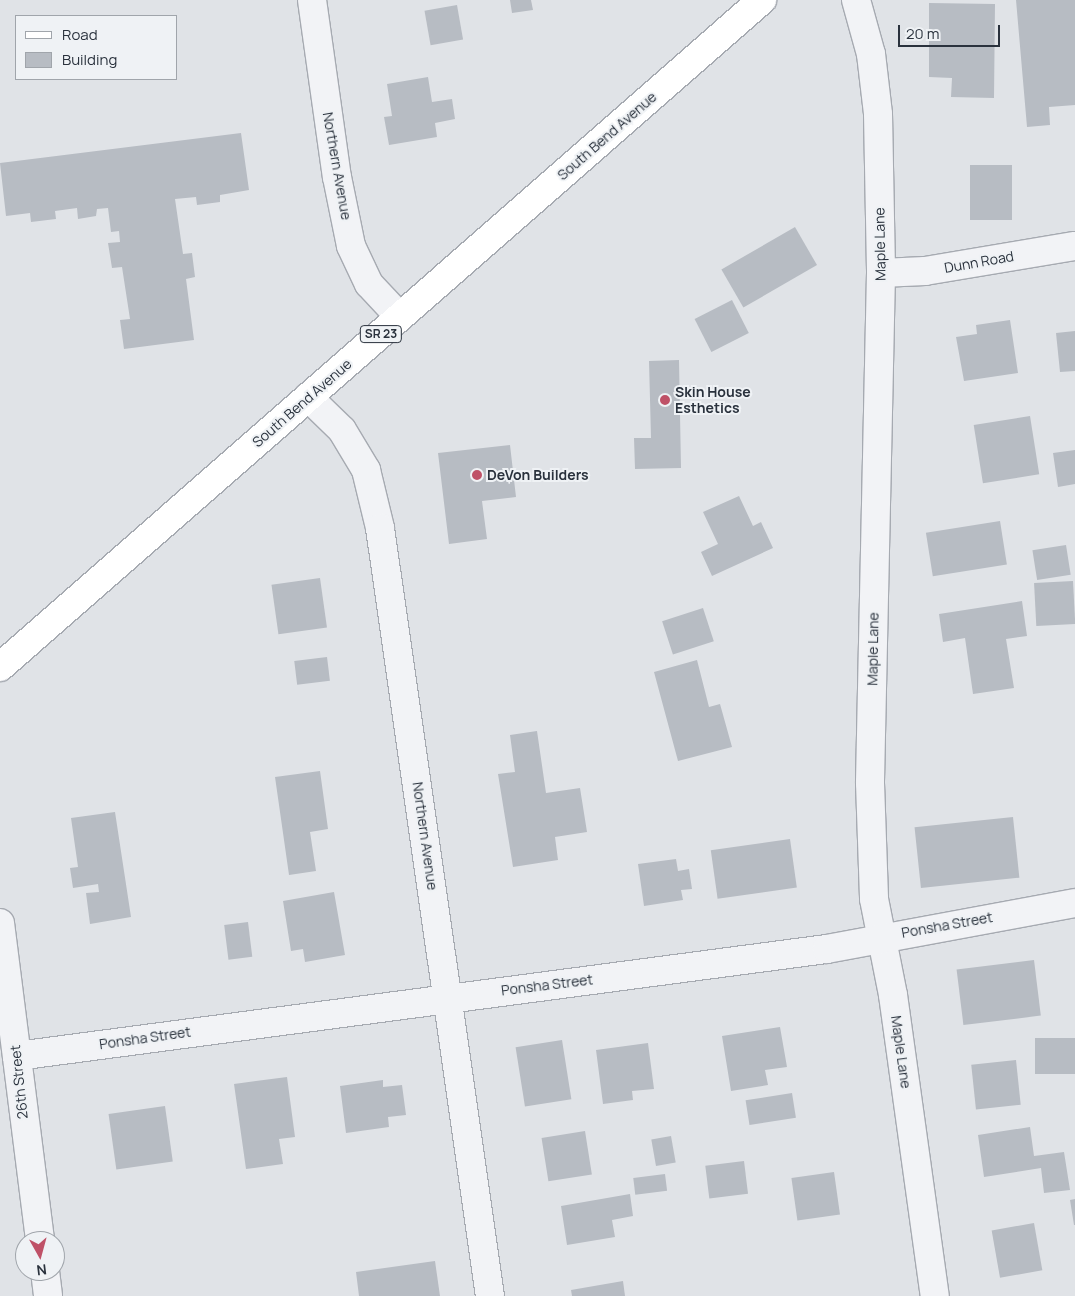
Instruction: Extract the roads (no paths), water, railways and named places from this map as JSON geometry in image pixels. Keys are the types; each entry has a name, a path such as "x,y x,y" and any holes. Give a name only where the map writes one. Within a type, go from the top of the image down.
{"main road":[{"name":"South Bend Avenue","path":"3,660 308,398 762,0"}],"street":[{"name":"Northern Avenue","path":"312,0 337,177 352,246 368,284 400,317"},
{"name":"Maple Lane","path":"856,0 871,54 878,114 882,273 870,783 874,899 883,937 935,1296"},
{"name":"Dunn Road","path":"882,273 925,271 1075,246"},
{"name":"Northern Avenue","path":"308,398 342,430 366,470 380,528 490,1296"},
{"name":"Ponsha Street","path":"17,1056 446,998 826,950 883,937 1075,902"},
{"name":"26th Street","path":"0,923 39,1231"},
{"path":"46,1281 48,1296"}],"place":[{"name":"Skin House Esthetics","path":"665,400"},
{"name":"DeVon Builders","path":"477,475"}]}
